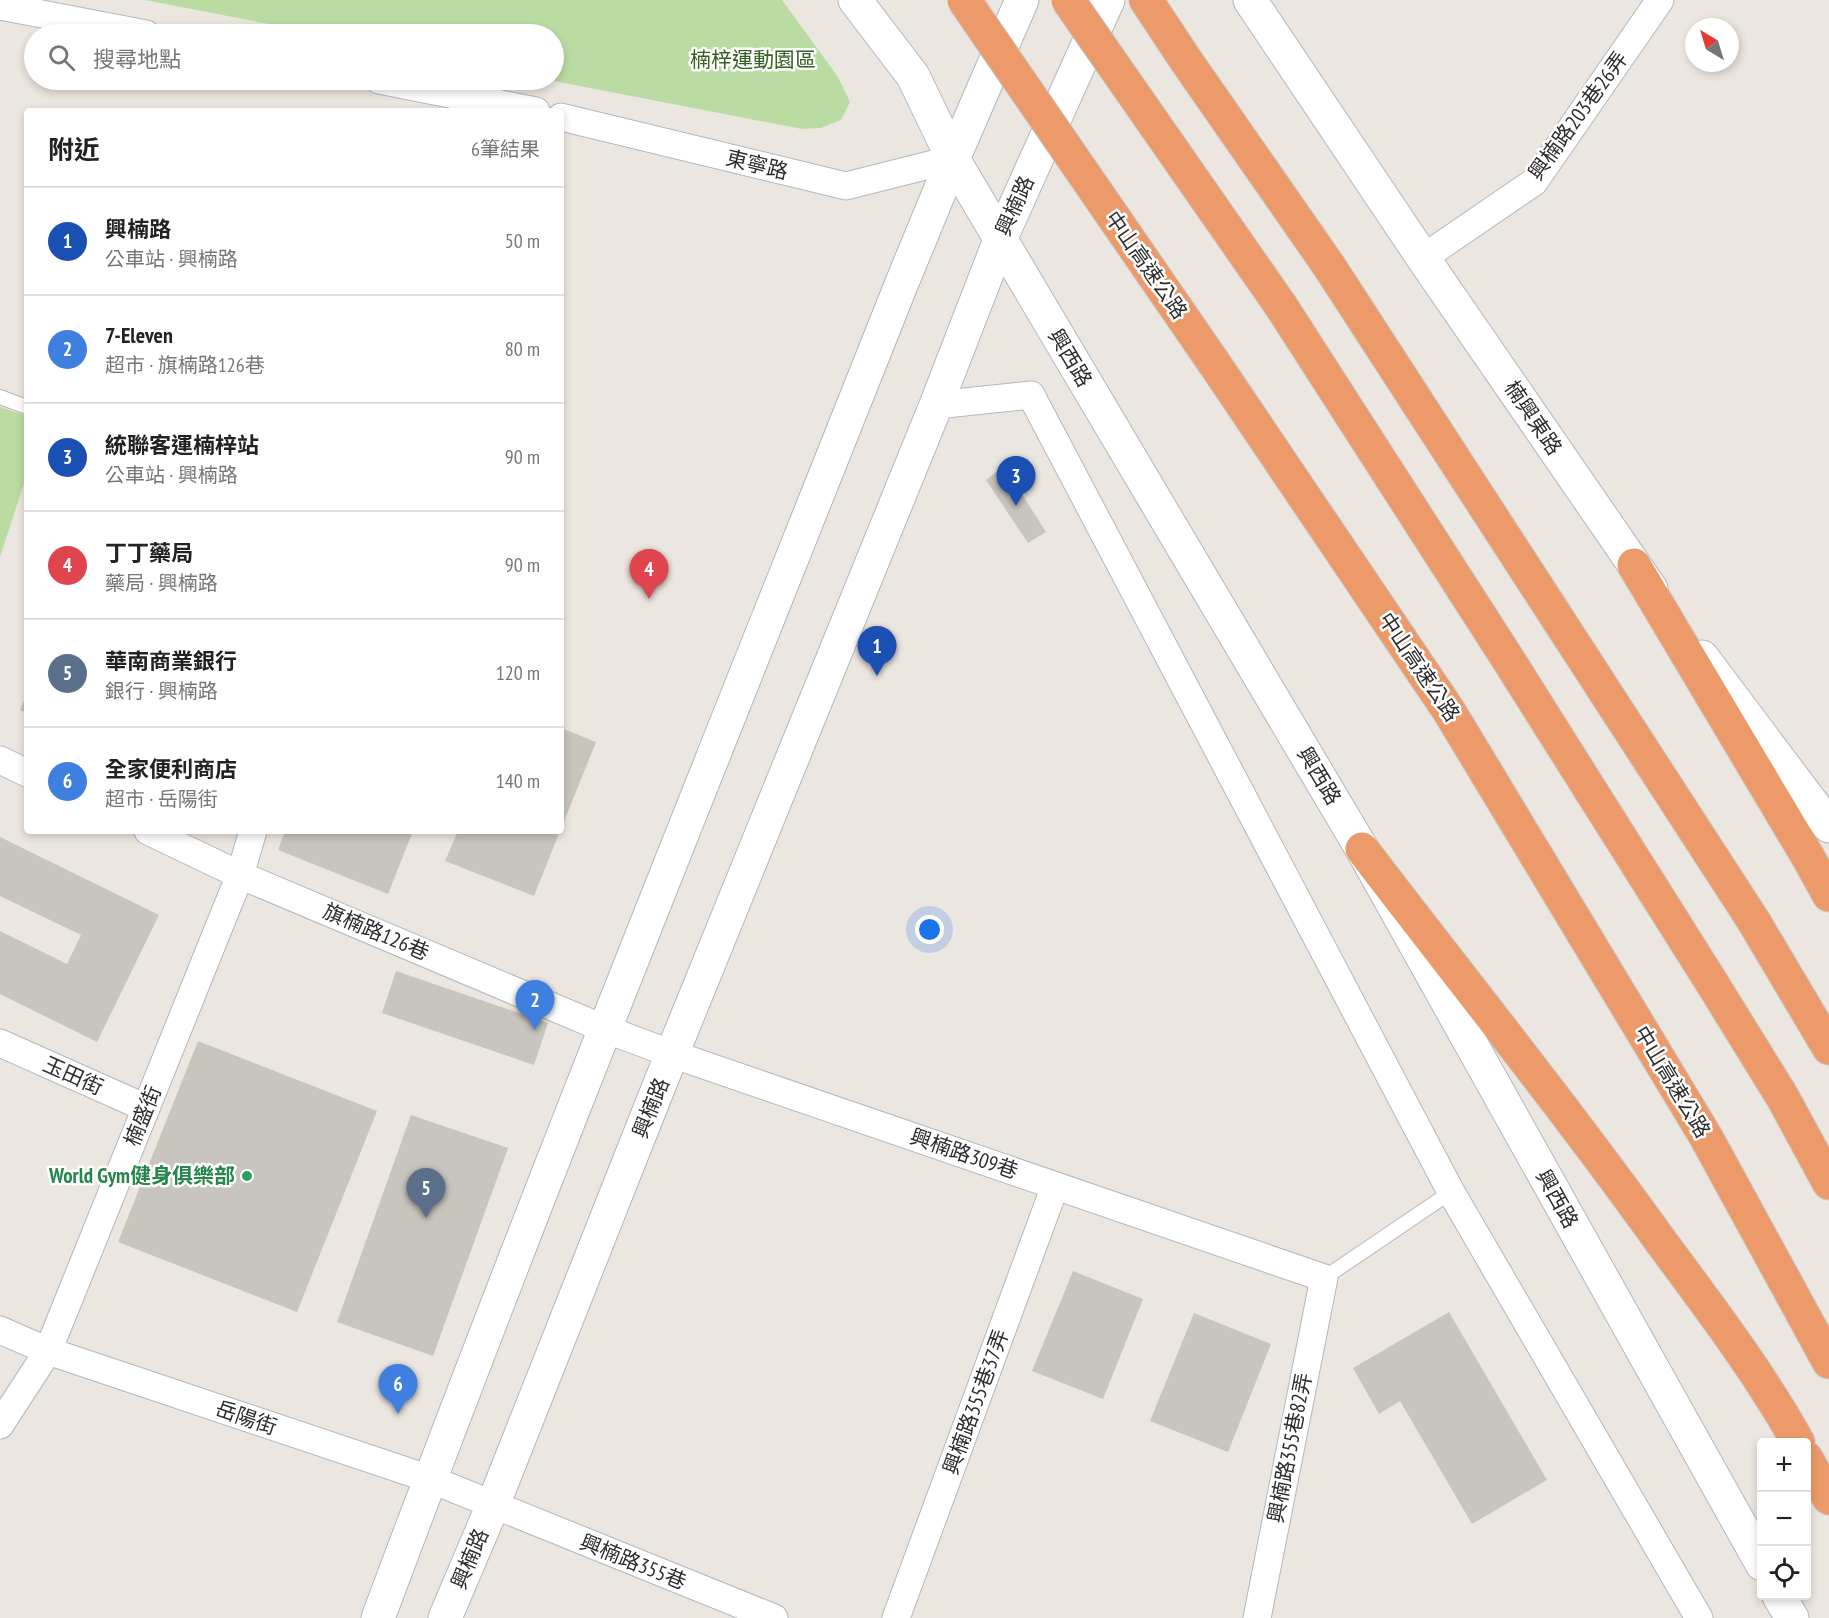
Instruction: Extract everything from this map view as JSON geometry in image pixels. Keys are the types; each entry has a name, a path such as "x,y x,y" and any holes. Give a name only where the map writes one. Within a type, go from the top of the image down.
{"highway":[{"name":"中山高速公路","path":"964,0 1214,363 1449,711 1706,1137 1829,1362"},
{"path":"1068,0 1281,306 1506,656 1712,983 1783,1098 1829,1183"},
{"path":"1146,0 1191,69 1329,266 1753,920 1829,1048"},
{"path":"1634,566 1829,895"},
{"path":"1362,849 1626,1192 1739,1349 1795,1438"},
{"path":"1811,1467 1829,1498"}],"street":[{"name":"興西路","path":"855,0 913,76 953,159 1000,240 1362,849 1757,1557"},
{"path":"378,1618 606,1029 917,244 1022,0"},
{"name":"興楠路","path":"445,1618 493,1505 672,1054 936,405 1000,240 1108,0"},
{"name":"楠興東路","path":"1250,0 1634,566 1829,826"},
{"name":"興楠路203巷26弄","path":"1424,258 1534,182 1660,0"},
{"path":"0,6 94,24"},
{"path":"428,90 514,108"},
{"name":"東寧路","path":"564,118 846,186 953,159"},
{"path":"936,405 1031,395 1450,1192 1699,1618"},
{"path":"0,760 24,772"},
{"name":"旗楠路126巷","path":"154,834 240,875 606,1029"},
{"name":"楠盛街","path":"0,1425 48,1351 240,875 252,834"},
{"name":"興楠路309巷","path":"606,1029 672,1054 1324,1278"},
{"name":"玉田街","path":"0,1043 146,1108"},
{"name":"興楠路355巷37弄","path":"896,1618 1056,1186"},
{"name":"興楠路355巷82弄","path":"1257,1618 1324,1278"},
{"name":"岳陽街","path":"0,1330 48,1351 430,1479 493,1505"},
{"name":"興楠路355巷","path":"493,1505 774,1618"},
{"path":"1781,1600 1792,1618"}],"lane":[{"path":"0,397 24,406"},
{"path":"1324,1278 1450,1192"}],"green space":[{"name":"楠梓運動園區","path":"145,0 782,0 838,77 850,102 841,120 821,128 802,129 564,83 564,24 269,24"},
{"path":"0,407 24,415 24,483 0,557"}],"building":[{"path":"1004,466 1046,532 1028,543 986,480"},
{"path":"24,700 24,712 20,710"},
{"path":"564,729 596,742 564,822"},
{"path":"284,834 412,834 388,894 278,850"},
{"path":"457,834 559,834 534,896 445,861"},
{"path":"0,837 159,915 97,1042 0,994 0,931 67,964 81,935 0,896"},
{"path":"396,971 548,1023 534,1065 382,1013"},
{"name":"World Gym健身俱樂部","path":"198,1041 377,1111 297,1312 118,1242"},
{"path":"411,1115 508,1148 433,1356 337,1322"},
{"path":"1073,1271 1143,1299 1103,1399 1032,1371"},
{"path":"1449,1312 1547,1480 1472,1524 1400,1401 1379,1414 1353,1368"},
{"path":"1194,1313 1271,1344 1228,1452 1150,1421"}],"place":[{"name":"統聯客運楠梓站","path":"1016,506"},
{"name":"丁丁藥局","path":"649,599"},
{"name":"興楠路","path":"877,676"},
{"name":"7-Eleven","path":"535,1030"},
{"name":"World Gym健身俱樂部","path":"247,1176"},
{"name":"華南商業銀行","path":"426,1218"},
{"name":"全家便利商店","path":"398,1414"}]}
